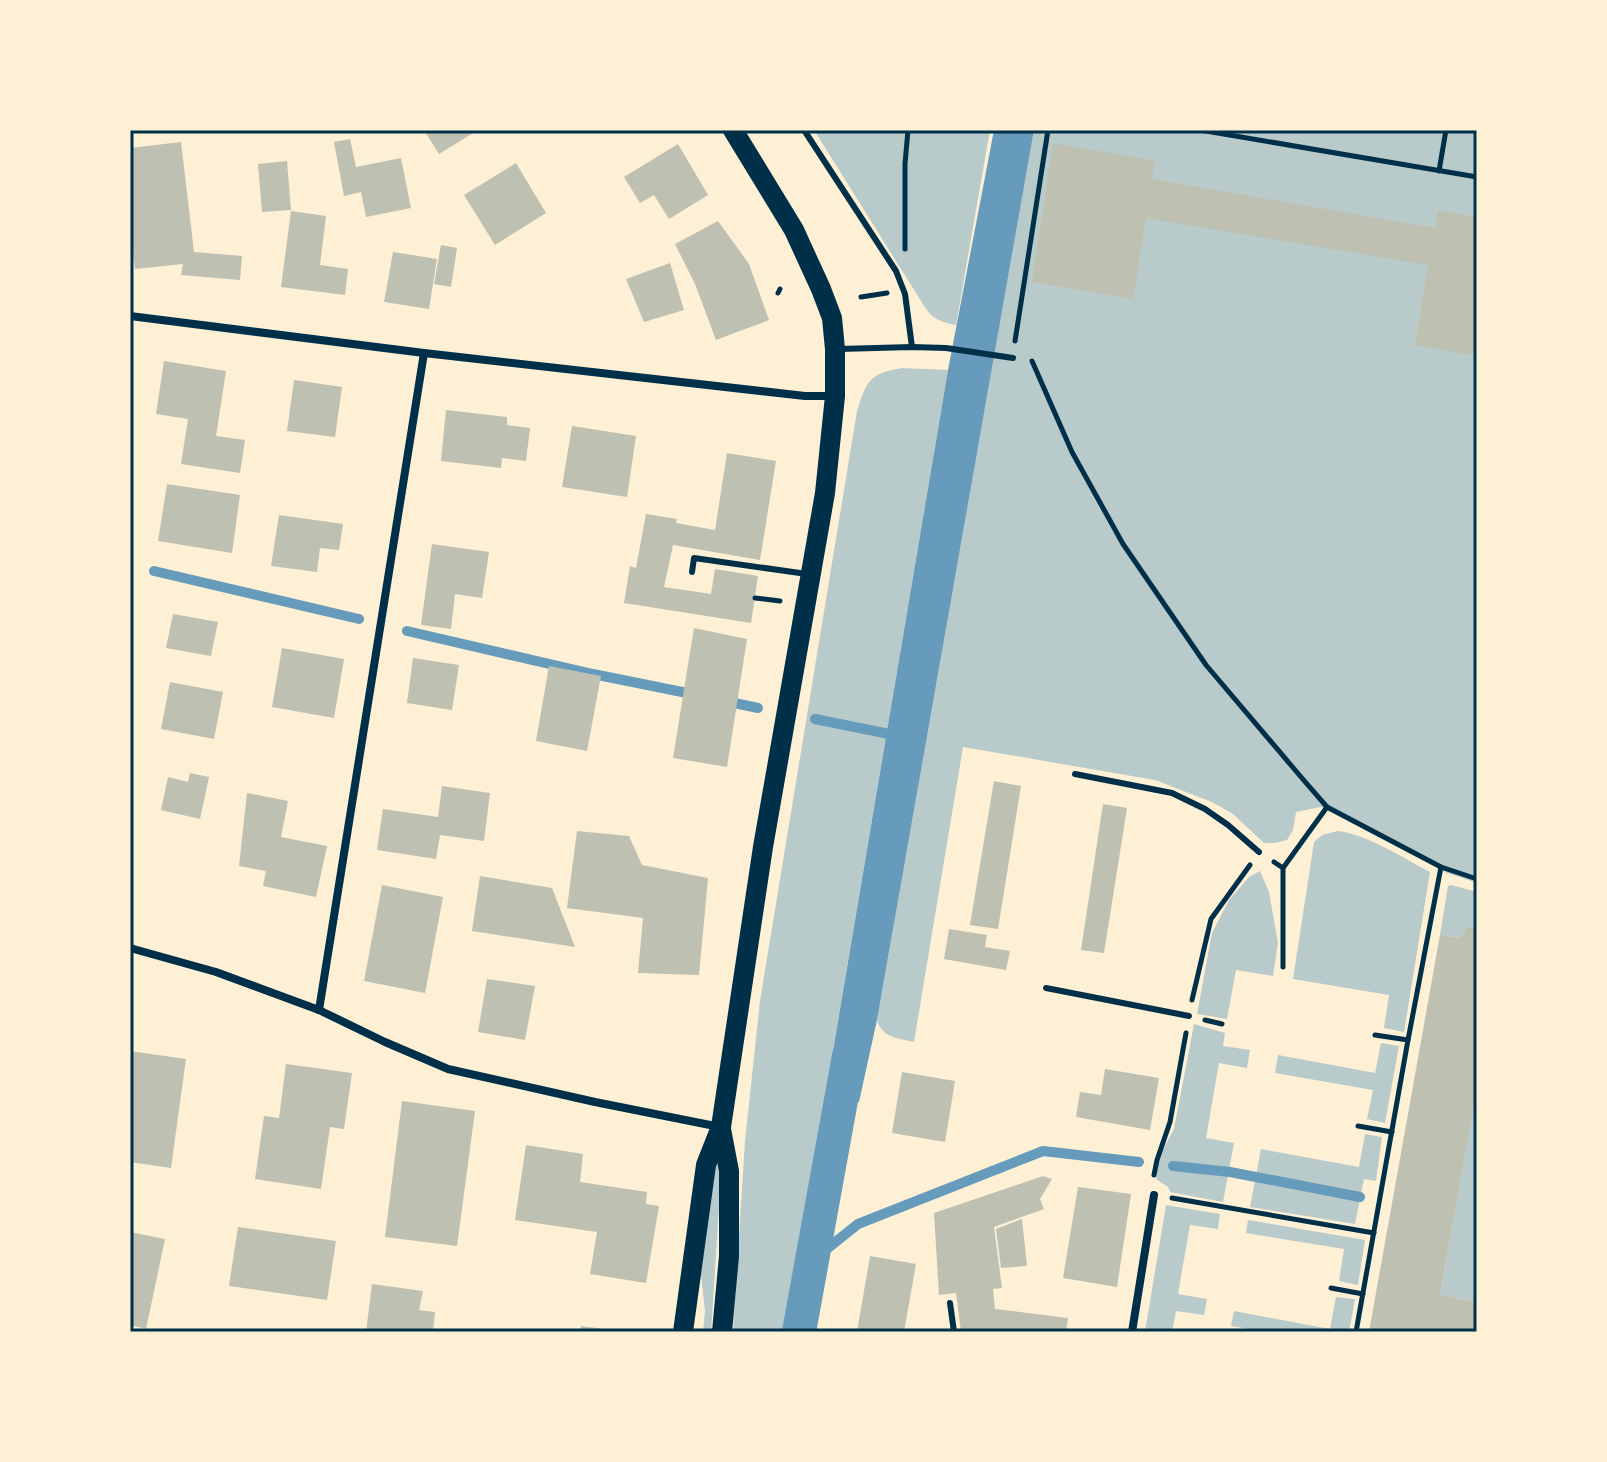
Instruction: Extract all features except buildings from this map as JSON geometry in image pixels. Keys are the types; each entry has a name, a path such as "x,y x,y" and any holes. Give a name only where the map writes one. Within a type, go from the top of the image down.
{"main road":[{"path":"683,1332 706,1165 721,1127 763,847 825,493 835,396 832,318 821,289 794,230 733,130"},
{"path":"721,1127 729,1171 729,1256 722,1332"}],"street":[{"path":"130,316 424,353 805,396 835,396"},
{"path":"319,1010 424,353"},
{"path":"130,948 216,972 319,1010 448,1069 721,1127"},
{"path":"1132,1332 1154,1195"}],"lane":[{"path":"804,130 896,271 905,294 912,347"},
{"path":"835,349 946,348 1010,358"},
{"path":"692,572 694,558 811,574"},
{"path":"1075,774 1172,793 1217,817 1259,852"},
{"path":"1046,988 1189,1016"},
{"path":"950,1303 954,1332"}],"path":[{"path":"905,294 908,130"},
{"path":"1010,358 1048,130"},
{"path":"1200,130 1477,177"},
{"path":"1439,171 1446,130"},
{"path":"1031,360 1072,452 1123,544 1206,665 1327,807 1441,867 1477,879"},
{"path":"755,598 780,601"},
{"path":"1283,967 1283,868 1327,807"},
{"path":"1283,868 1259,852 1211,919 1170,1122 1153,1177 1154,1195 1374,1233"},
{"path":"1356,1332 1441,867"},
{"path":"1375,1035 1408,1040"},
{"path":"1358,1126 1392,1132"},
{"path":"1331,1288 1363,1294"}],"shaded area":[{"path":"814,130 990,130 956,325 939,320 926,309"},
{"path":"1034,130 1477,130 1477,883 1447,873 1321,807 1296,812 1293,830 1287,840 1264,843 1233,814 1212,802 1155,780 963,747 914,1042 887,1034 877,1020"},
{"path":"902,368 948,370 825,1097 841,1100 796,1332 733,1332 745,1141 760,1001 857,411 870,380"},
{"path":"1338,831 1374,842 1430,872 1404,1032 1384,1028 1389,995 1293,979 1314,842 1322,835"},
{"path":"1260,871 1269,892 1278,943 1273,976 1236,970 1227,1019 1197,1014 1212,933 1229,900 1249,877"},
{"path":"1448,886 1477,892 1477,929 1466,928 1460,938 1440,935"},
{"path":"1194,1024 1225,1033 1223,1046 1250,1050 1247,1068 1219,1063 1206,1138 1234,1143 1223,1202 1170,1192 1156,1179 1159,1157 1174,1129"},
{"path":"1381,1043 1399,1046 1385,1123 1367,1119 1373,1090 1275,1073 1278,1055 1375,1073"},
{"path":"1477,1091 1477,1302 1440,1295"},
{"path":"1365,1134 1382,1137 1376,1181 1364,1179 1355,1224 1250,1207 1261,1149 1359,1167"},
{"path":"718,1166 721,1176 711,1332 703,1332 705,1311 701,1275 713,1167"},
{"path":"1166,1205 1220,1214 1218,1229 1190,1225 1178,1294 1207,1299 1204,1315 1176,1311 1172,1332 1145,1332"},
{"path":"1248,1220 1365,1240 1358,1285 1339,1281 1344,1249 1246,1233"},
{"path":"1336,1297 1355,1299 1349,1332 1267,1332 1231,1326 1234,1311 1330,1329"}],"water":[{"path":"994,130 1034,130 877,1020 859,1102 825,1098 948,370"}],"waterway":[{"path":"154,571 359,619"},
{"path":"407,631 697,695"},
{"path":"725,701 758,708"},
{"path":"815,719 899,736"},
{"path":"799,1332 849,1056"},
{"path":"813,1260 858,1224 1043,1151 1139,1162"},
{"path":"1173,1166 1230,1172 1360,1197"}]}
